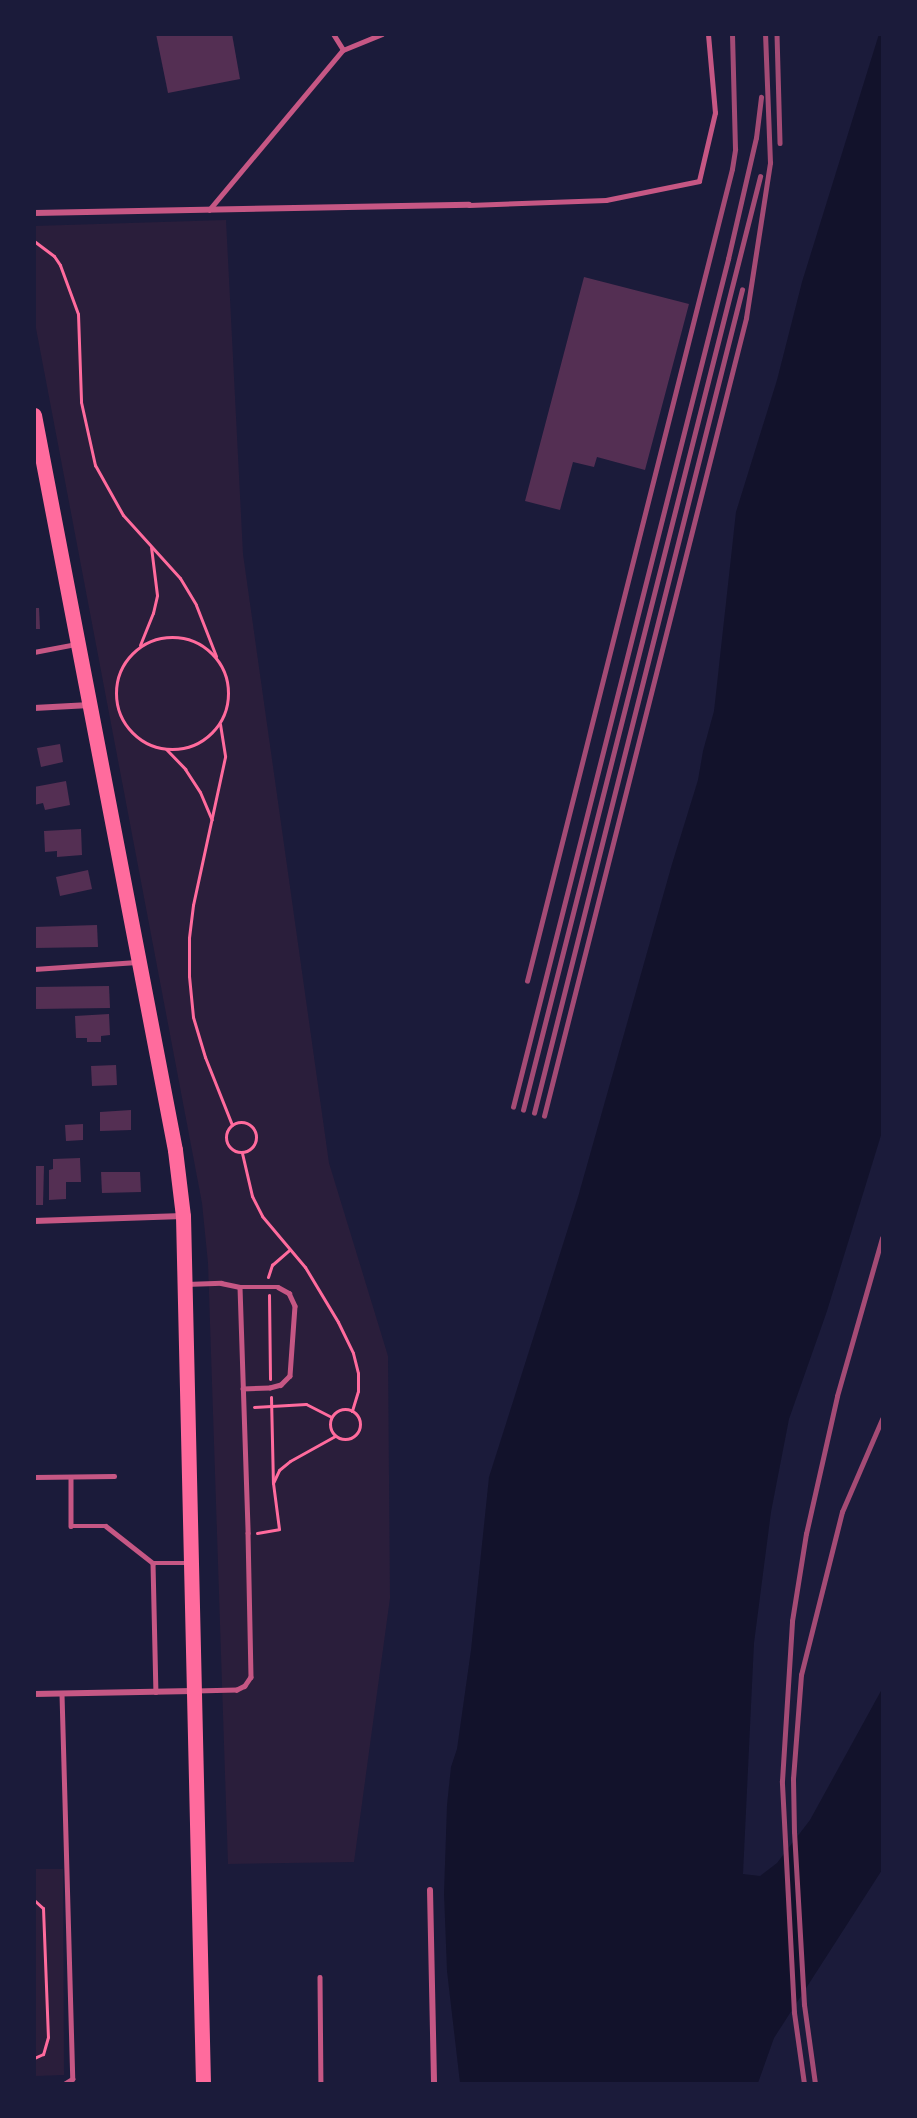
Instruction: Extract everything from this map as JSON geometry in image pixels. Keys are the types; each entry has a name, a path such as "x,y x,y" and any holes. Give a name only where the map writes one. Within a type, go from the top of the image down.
{"main road":[{"path":"34,415 175,1150 183,1216 203,2084"}],"street":[{"path":"34,213 469,205"},
{"path":"34,708 90,705"},
{"path":"34,1221 183,1216"},
{"path":"34,1694 194,1691"},
{"path":"430,1890 434,2084"}],"lane":[{"path":"333,34 343,50"},
{"path":"209,210 343,50 382,34"},
{"path":"469,205 606,200 699,181 715,113 708,34"},
{"path":"34,652 78,644"},
{"path":"34,969 138,962"},
{"path":"185,1284 221,1283 240,1287 268,1286 278,1287 289,1293 295,1306 290,1376 282,1385 270,1389 243,1389"},
{"path":"194,1691 237,1690 245,1686 251,1677 240,1287"},
{"path":"34,1477 114,1476"},
{"path":"71,1477 71,1526 106,1526 153,1563 191,1563"},
{"path":"153,1563 156,1692"},
{"path":"62,1694 73,2079 65,2084"},
{"path":"320,1977 321,2084"}],"path":[{"path":"34,241 54,256 60,265 78,314 81,402 95,465 123,515 180,578 196,605 216,656 225,672 229,690 227,708 220,724 209,736 196,744 182,749 166,749 147,744 131,732 120,716 116,698 117,678 125,660 139,646 154,639 171,636 188,638 203,645 216,656"},
{"path":"139,646 153,613 157,595 151,545"},
{"path":"220,724 225,757 193,905 189,938 189,976 193,1017 205,1057 232,1125"},
{"path":"166,749 185,769 200,792 212,822"},
{"path":"247,1123 255,1130 255,1145 242,1153 233,1150 226,1142 226,1132 232,1125 247,1123"},
{"path":"242,1153 252,1196 272,1231 305,1267 322,1293 353,1353 358,1373 358,1392 352,1411"},
{"path":"248,1533 279,1529 273,1483 268,1286 272,1265 289,1250"},
{"path":"244,1407 306,1404 331,1417"},
{"path":"341,1409 352,1411 359,1417 360,1429 350,1439 340,1439 329,1427 331,1417 341,1409"},
{"path":"273,1483 279,1470 290,1461 335,1436"},
{"path":"34,1900 44,1908 48,2037 44,2054 34,2058"}],"shaded area":[{"path":"879,34 882,35 882,1132 827,1311 789,1419 771,1512 754,1643 743,1874 760,1876 777,1863 810,1820 882,1689 882,1870 774,2038 758,2083 460,2083 447,1971 444,1893 447,1805 451,1767 457,1749 471,1650 489,1477 578,1197 698,780 714,711 736,512 777,380 802,282"},
{"path":"226,220 243,554 329,1163 388,1356 390,1598 354,1862 228,1864 208,1263 202,1203 35,323 34,226"},
{"path":"34,1869 63,1869 64,2075 35,2076"}],"building":[{"path":"156,34 232,34 240,79 168,93"},
{"path":"584,277 689,304 645,470 597,457 594,467 573,462 560,510 525,501"},
{"path":"34,608 39,608 40,629 34,629"},
{"path":"60,744 63,762 41,767 37,748"},
{"path":"66,781 70,805 45,810 43,803 34,805 34,787"},
{"path":"81,829 82,855 57,857 57,851 45,852 44,831"},
{"path":"88,870 92,889 60,896 56,877"},
{"path":"97,925 98,947 34,948 34,927"},
{"path":"109,986 110,1008 35,1009 34,987"},
{"path":"109,1014 110,1035 101,1036 101,1042 87,1042 87,1038 76,1038 75,1016"},
{"path":"116,1065 117,1085 92,1086 91,1066"},
{"path":"131,1110 131,1130 100,1131 100,1112"},
{"path":"83,1124 83,1140 66,1141 65,1125"},
{"path":"80,1158 81,1182 66,1182 66,1199 49,1200 49,1170 53,1169 53,1159"},
{"path":"34,1166 44,1166 43,1205 34,1205"},
{"path":"101,1172 140,1172 141,1192 102,1193"}],"railway":[{"path":"527,981 732,169 735,149 732,34"},
{"path":"544,1116 746,318 770,163 765,34"},
{"path":"777,34 780,143"},
{"path":"513,1107 728,259 756,138 761,97"},
{"path":"523,1110 760,177"},
{"path":"534,1113 742,290"},
{"path":"804,2084 794,2013 782,1781 792,1621 806,1534 837,1396 882,1238"},
{"path":"815,2084 804,2005 794,1832 793,1779 801,1675 842,1512 882,1419"}]}
